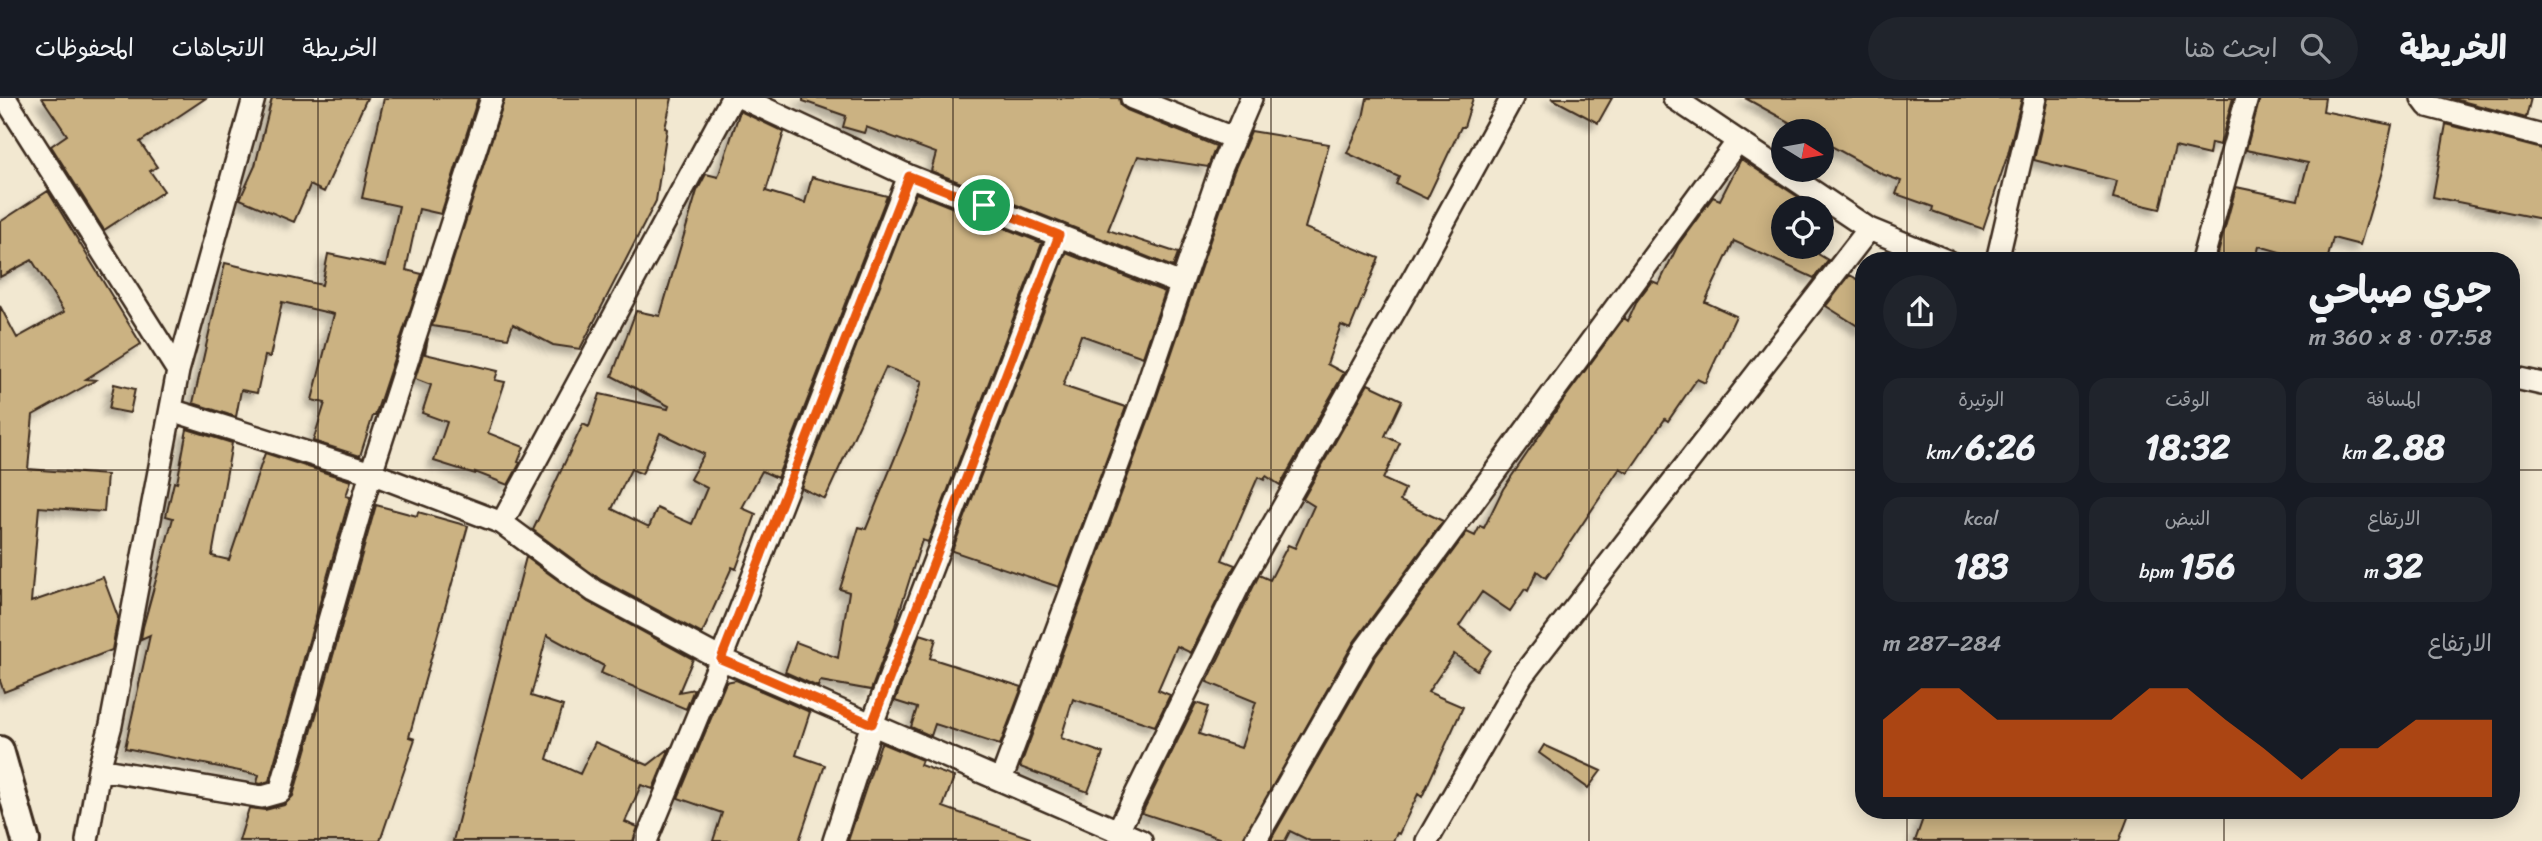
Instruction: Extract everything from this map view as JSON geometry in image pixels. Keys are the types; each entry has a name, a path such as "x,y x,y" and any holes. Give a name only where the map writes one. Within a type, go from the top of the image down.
{"street":[{"path":"5,98 178,370"},
{"path":"87,841 178,370 254,98"},
{"path":"99,769 262,797 280,792 371,473 492,98"},
{"path":"502,523 732,98"},
{"path":"742,98 909,176 1181,284"},
{"path":"1132,98 1233,138"},
{"path":"1001,780 1141,402 1221,168 1251,98"},
{"path":"1118,831 1240,583 1512,98"},
{"path":"1674,98 1869,229 1925,252"},
{"path":"1999,252 2035,98"},
{"path":"2204,252 2247,98"},
{"path":"2422,98 2428,106 2542,136"},
{"path":"1255,841 1365,649 1738,141"},
{"path":"646,841 721,659 909,176"},
{"path":"1427,841 1522,676 1869,229"},
{"path":"834,841 872,724 1059,235"},
{"path":"2520,379 2542,384"},
{"path":"170,410 371,473 502,523 594,591 721,659 1141,841"},
{"path":"0,750 26,841"}],"building":[{"path":"42,98 206,98 140,142 157,167 150,171 164,191 104,230 51,146 67,135"},
{"path":"272,98 367,98 324,192 310,185 294,222 240,199 255,166"},
{"path":"384,98 478,98 441,214 419,209 406,270 422,274 360,456 313,441 325,403 312,400 334,314 282,302 270,357 265,356 257,393 241,390 236,417 193,403 225,263 322,285 328,254 386,266 399,206 362,198"},
{"path":"505,98 672,98 665,128 667,129 656,201 580,349 553,345 513,324 508,338 432,326"},
{"path":"803,98 1119,98 1121,106 1127,110 1216,146 1208,167 1138,156 1108,230 1178,253 1173,267 931,171 936,153 866,127 864,133 843,127 846,116 803,101"},
{"path":"1367,98 1473,98 1464,127 1461,127 1427,199 1396,184 1399,177 1347,153 1363,118"},
{"path":"1551,98 1612,98 1598,123"},
{"path":"1745,98 2022,98 2008,154 1983,229 1932,211 1933,207 1896,194 1901,181 1882,174 1834,148 1834,119 1783,119"},
{"path":"2048,98 2233,98 2220,145 2211,143 2209,155 2175,147 2160,209 2113,198 2117,181 2034,160"},
{"path":"2260,98 2325,98 2323,111 2392,125 2383,168 2360,245 2333,238 2329,252 2280,252 2259,246 2258,252 2218,252 2236,187 2298,200 2308,163 2246,150"},
{"path":"2450,98 2531,98 2526,118"},
{"path":"740,111 784,132 766,191 805,203 812,177 887,196 777,478 762,471 742,508 756,514 736,569 732,567 702,634 601,580 533,530 583,424 589,427 600,394 668,409 669,406 612,376 636,311 660,316 697,191 706,174 718,177","holes":["660,433 704,454 690,479 707,488 692,524 657,508 649,527 612,509 631,469 642,474"]},
{"path":"2446,124 2542,149 2542,219 2433,197"},
{"path":"1251,131 1329,144 1305,228 1379,258 1350,329 1341,325 1327,364 1344,373 1280,485 1266,476 1264,480 1258,477 1222,560 1235,565 1191,653 1177,646 1158,690 1170,695 1155,726 1073,699 1061,738 1103,753 1088,792 1020,767 1153,408 1233,173"},
{"path":"1741,159 1771,179 1771,182 1776,182 1797,196 1771,196 1771,258 1734,241 1705,302 1736,316 1705,383 1697,379 1668,421 1665,419 1628,473 1620,468 1546,578 1537,571 1528,591 1525,589 1510,611 1482,592 1459,626 1491,650 1477,670 1454,654 1428,692 1463,707 1422,797 1418,794 1399,834 1397,833 1393,841 1310,841 1290,831 1285,841 1270,841 1376,656 1467,532 1475,536 1480,526 1484,528 1503,489 1562,402 1624,318 1628,321 1637,301 1652,281 1659,284 1678,245 1713,197 1720,200"},
{"path":"48,191 141,344 86,379 96,380 33,415 28,469 107,475 104,512 39,507 31,602 103,577 118,617 112,650 4,692 0,681 0,306 17,338 64,312 32,260 0,277 0,222"},
{"path":"916,193 1042,243 928,542 922,540 895,626 871,690 820,681 818,687 785,672 796,642 838,658 849,592 840,589 859,527 866,529 907,428 922,381 886,367 825,499 801,488"},
{"path":"1066,253 1165,292 1143,357 1081,335 1063,386 1126,407 1059,587 952,551"},
{"path":"1773,259 1828,260 1814,278"},
{"path":"1850,275 1855,278 1855,324 1826,306"},
{"path":"428,338 425,354 498,371 495,380 505,382 488,433 524,447 518,462 520,463 508,485 475,472 434,461 447,422 422,413 431,385 415,379"},
{"path":"114,384 135,389 130,413 109,409"},
{"path":"1368,384 1402,400 1385,436 1400,443 1383,479 1405,489 1400,501 1443,521 1354,642 1242,841 1228,841 1142,813 1196,703 1208,707 1199,734 1241,748 1256,702 1207,682 1259,575 1270,580 1288,545 1295,548 1314,506 1303,499"},
{"path":"187,429 232,443 212,556 229,560 265,453 351,481 346,496 350,497 269,781 261,784 257,783 259,775 125,748 150,635 141,639 143,627 173,518 166,516 174,482 177,483"},
{"path":"376,505 417,516 418,512 468,526 409,737 415,739 380,841 239,841 249,808 265,810 284,805 293,796"},
{"path":"526,557 588,602 693,659 679,692 694,689 686,709 601,673 604,666 547,635 531,696 563,706 547,759 580,774 595,742 648,765 670,748 653,789 641,785 625,822 638,827 633,841 453,841"},
{"path":"920,634 936,639 930,658 1022,687 1000,745 935,724 931,736 911,727 917,708 895,701"},
{"path":"736,680 810,712 796,755 825,765 799,841 713,841 722,813 678,798 726,682"},
{"path":"881,743 922,760 920,765 954,777 943,807 1030,838 1030,841 848,841"},
{"path":"1544,745 1601,771 1588,788 1539,753"},
{"path":"1923,819 2127,819 2119,841 1915,841"}],"route":[{"path":"909,176 984,205 1059,235 872,724 721,659 909,176"}]}
